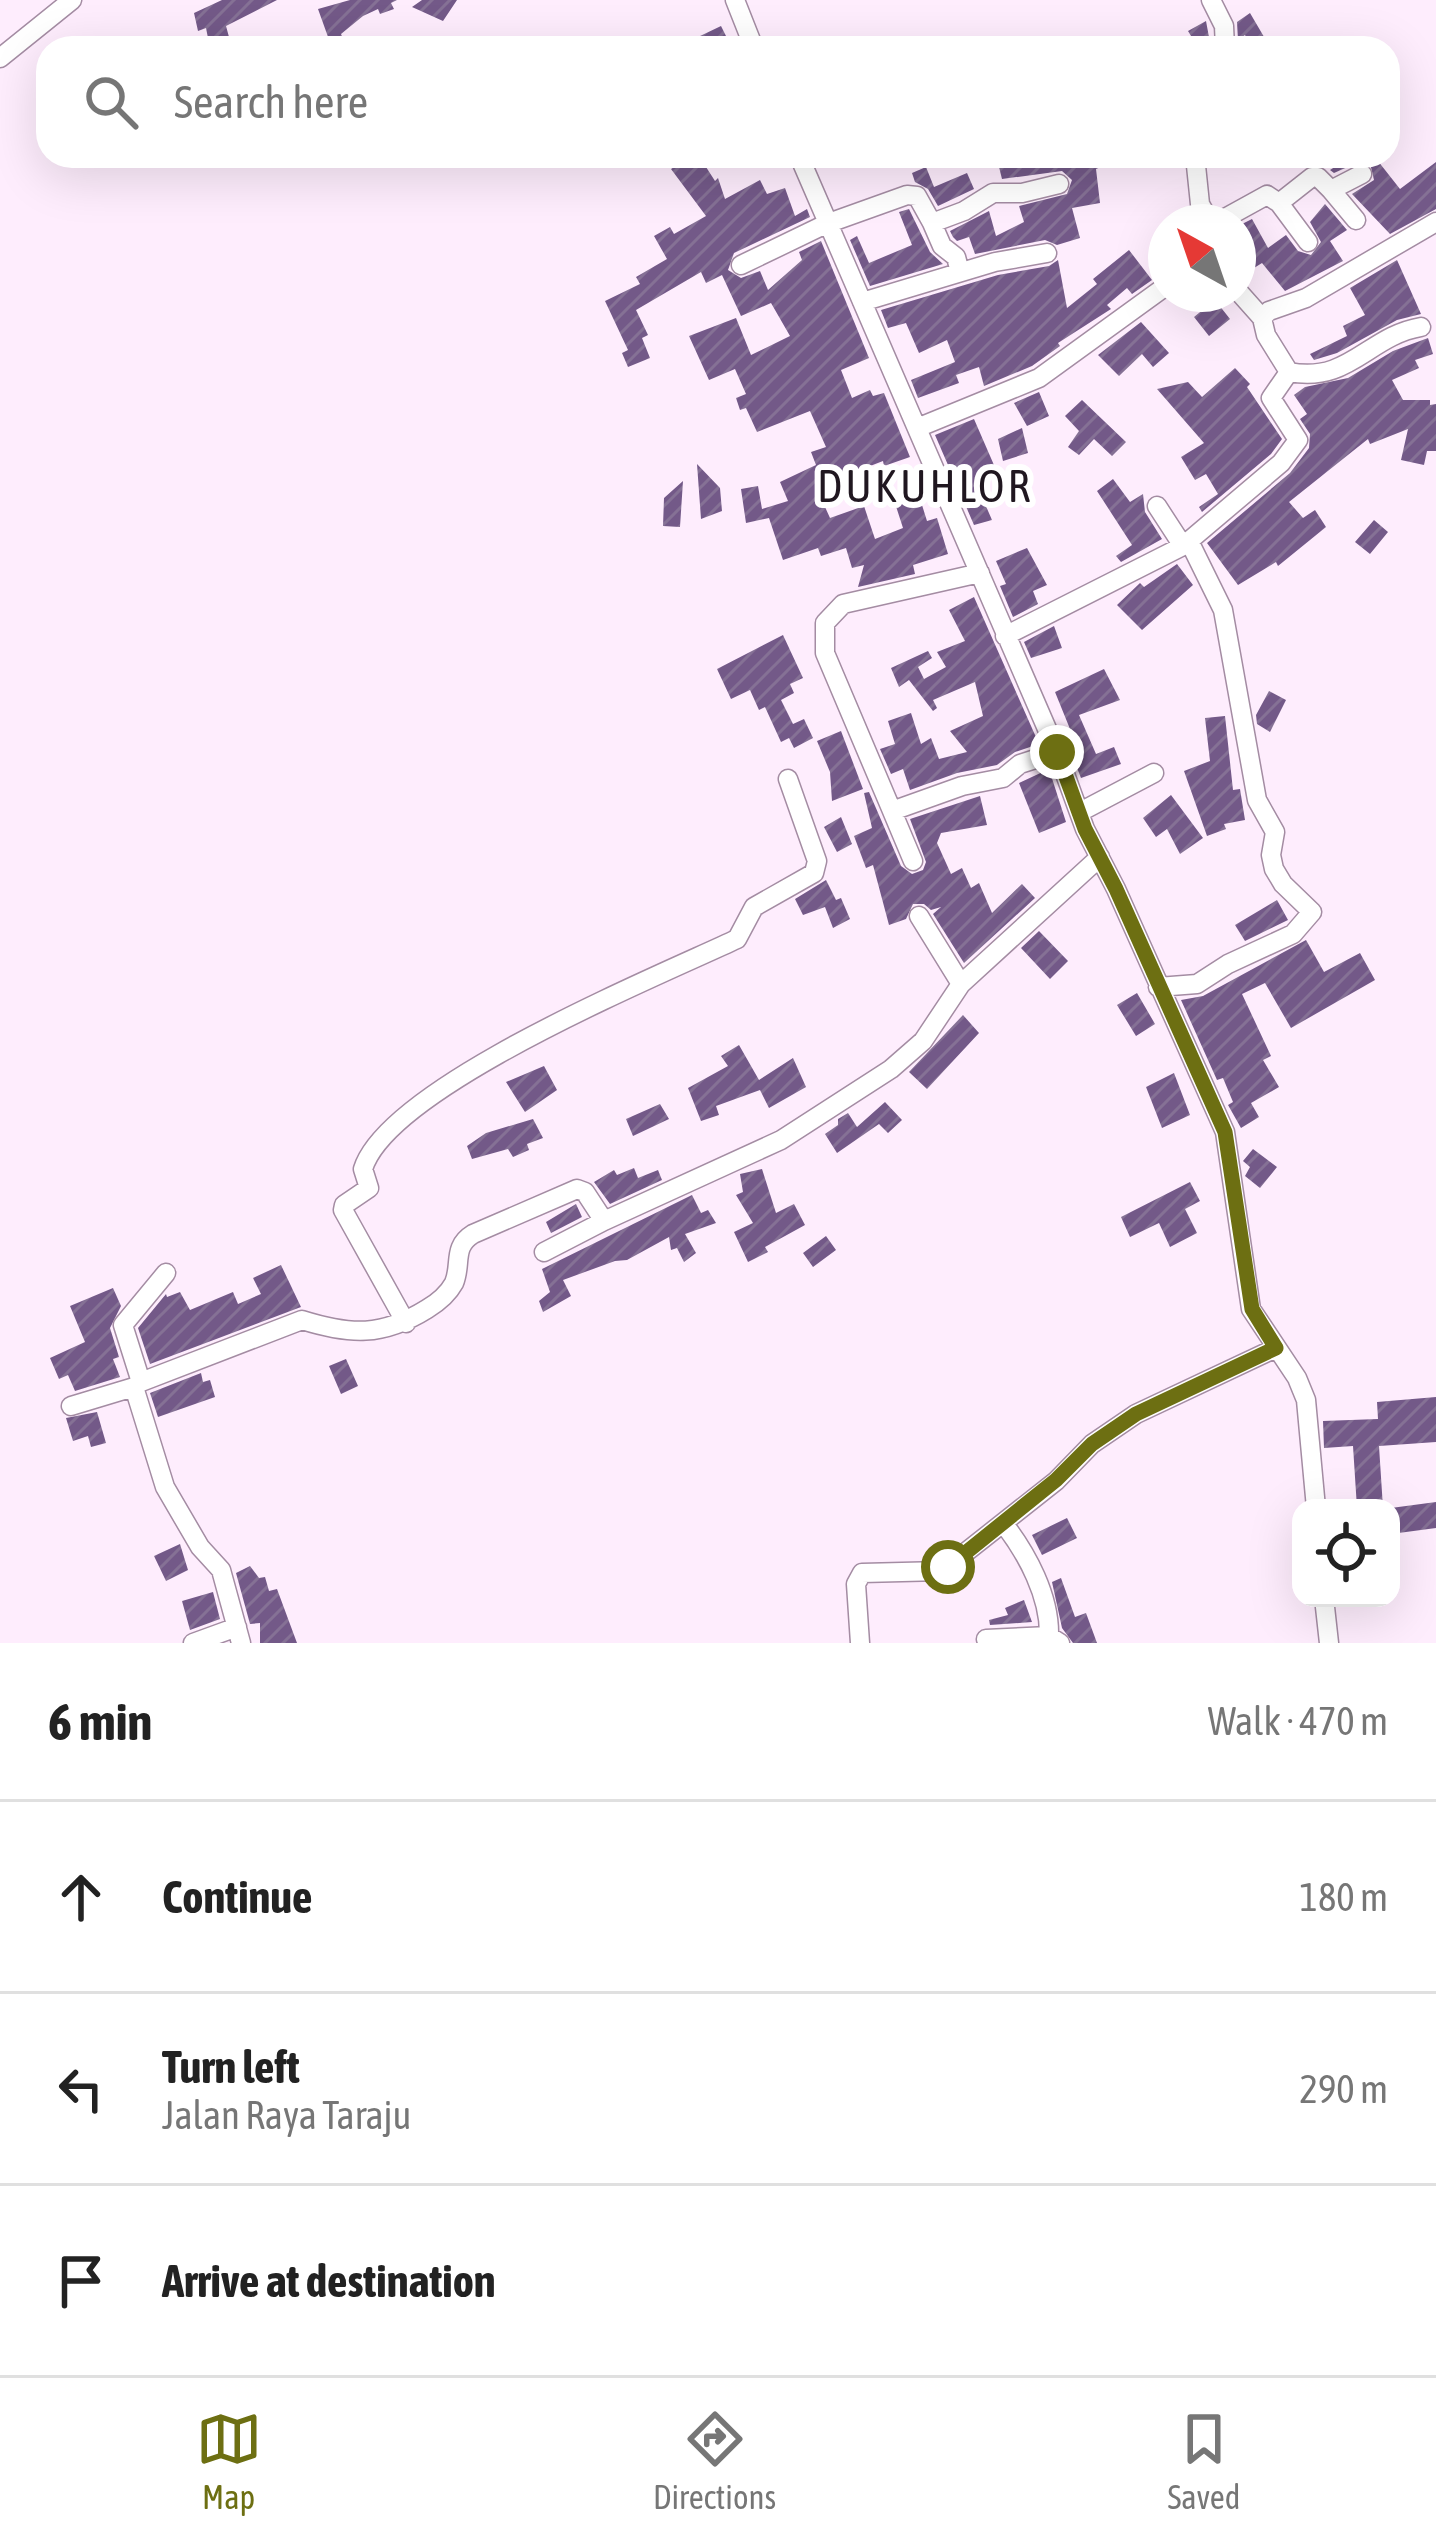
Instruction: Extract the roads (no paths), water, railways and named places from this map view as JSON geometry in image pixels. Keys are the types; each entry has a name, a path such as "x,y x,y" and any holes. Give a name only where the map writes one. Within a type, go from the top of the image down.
{"street":[{"path":"0,58 72,0"},
{"path":"735,0 749,36"},
{"path":"1211,0 1224,36"},
{"path":"804,168 1080,812 1225,1132 1252,1309 1306,1400 1315,1499"},
{"path":"1196,168 1200,204"},
{"path":"1331,190 1362,174"},
{"path":"1279,202 1318,177 1356,220"},
{"path":"932,223 993,193 1022,193 1058,184"},
{"path":"741,266 826,224 913,194 942,247 956,257 960,272"},
{"path":"1249,204 1267,195 1279,202 1308,242"},
{"path":"1262,318 1306,298 1436,222"},
{"path":"862,302 960,272 1047,253"},
{"path":"917,428 1039,378 1148,299"},
{"path":"1256,311 1289,372"},
{"path":"1289,372 1330,373 1400,333 1420,327"},
{"path":"1005,636 1186,543 1295,448 1296,432 1271,398 1289,372"},
{"path":"1157,506 1186,543 1222,610 1257,800 1275,832 1274,868 1282,884 1312,912 1293,934 1197,984 1158,987"},
{"path":"913,860 825,653 825,623 843,604 980,573"},
{"path":"892,811 1004,778 1020,764 1057,752"},
{"path":"1080,812 1154,773"},
{"path":"406,1322 343,1210 369,1188 363,1169 376,1145 415,1108 486,1059 737,939 754,908 814,873 817,861 788,779"},
{"path":"544,1252 781,1140 863,1088 923,1041 961,984 1100,857"},
{"path":"919,916 961,984"},
{"path":"71,1406 302,1319 330,1330 362,1332 406,1322 452,1288 460,1244 577,1189 585,1192 604,1221"},
{"path":"166,1273 123,1325 165,1487 200,1547 221,1570 239,1635 194,1643"},
{"path":"860,1643 856,1584 862,1573 942,1571 1004,1524 1092,1444 1136,1414 1276,1348"},
{"path":"986,1639 1054,1639 1025,1554 1004,1524"},
{"path":"1325,1607 1329,1643"}],"district":[{"name":"DUKUHLOR","path":"925,486"}]}
